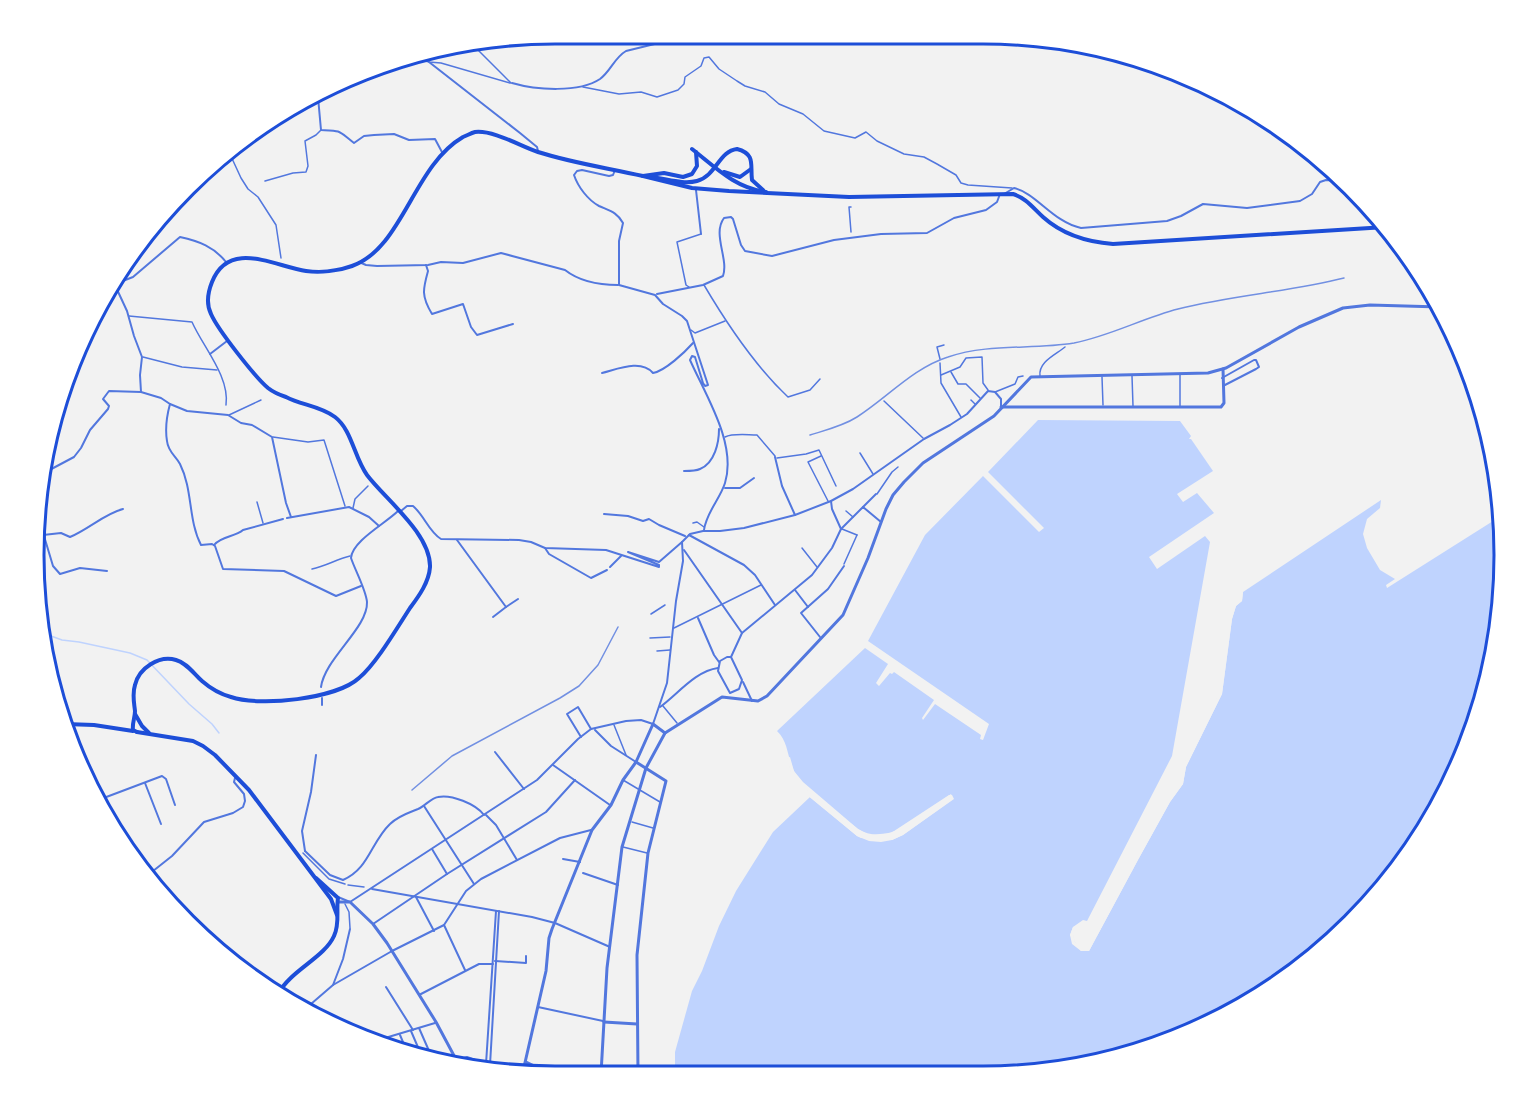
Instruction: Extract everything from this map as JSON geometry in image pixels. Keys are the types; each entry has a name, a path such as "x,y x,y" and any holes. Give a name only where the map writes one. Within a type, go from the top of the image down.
{"main road":[{"path":"134,728 134,686 137,678 148,666 158,661 174,659 182,662 216,691 232,698 254,702 272,702 316,695 348,687 359,678 426,584 430,566 427,551 419,535 367,475 356,457 347,432 337,418 322,409 290,400 270,389 228,339 209,311 208,294 214,276 226,262 236,257 250,258 308,272 333,271 359,262 376,250 393,230 429,168 453,143 473,132 491,134 539,152 696,189 849,197 1002,194 1020,196 1061,230 1095,243 1113,244 1375,228"},
{"path":"643,176 664,173 683,177 692,174 697,165 694,150 717,170 745,187 766,192"},
{"path":"643,176 687,183 698,181 711,174 732,150 742,150 752,160 754,184 766,192"},
{"path":"717,170 735,177 751,169"},
{"path":"135,714 150,734"},
{"path":"73,724 123,730 141,729 141,724"},
{"path":"134,728 141,724"},
{"path":"134,728 150,734 193,741 203,746 237,776 298,858 336,900 336,929 333,939 292,975 283,987"}],"street":[{"path":"424,61 441,63 537,89 579,86 598,80 607,73 620,55 627,51 655,44"},
{"path":"478,50 512,83"},
{"path":"579,86 619,94 641,92 657,97 678,90 684,84 685,77 701,66 704,58 709,57 719,69 737,81 765,92 779,104 803,114 824,131 855,138 866,132 884,145 937,164 956,175 961,183 1024,191 1052,214 1081,228 1167,221 1203,204 1247,208 1300,201 1312,194 1320,182 1331,181"},
{"path":"429,62 537,147 539,152"},
{"path":"318,101 321,130"},
{"path":"265,181 293,173 306,172 308,166 305,141 321,130 337,130 346,134 354,142 364,136 394,134 409,140 435,139 442,154"},
{"path":"232,158 248,189 258,197 276,225 281,258"},
{"path":"615,170 613,175 609,176 582,170 577,171 574,175 589,198 601,207 615,212 623,223 619,241 619,285"},
{"path":"359,262 377,266 463,263 501,253 565,270 571,275 599,284 619,285 655,295 703,285 721,277 724,273 720,225 724,218 733,219 745,251 772,256 834,240 932,232 954,218 991,207 1002,194 1014,188"},
{"path":"696,189 701,234 676,242 686,286 698,286"},
{"path":"851,207 849,207 851,232"},
{"path":"124,281 133,277 180,237 204,244 226,262"},
{"path":"426,265 428,271 423,292 432,314 463,304 471,327 477,335 513,324"},
{"path":"703,285 725,321 751,352 760,368 788,397 810,390 820,379"},
{"path":"118,290 129,315 142,357 141,392"},
{"path":"655,295 663,304 682,315 691,330 693,343 708,385 705,386 703,383 695,357 692,356 690,360 724,437 728,452 724,489 705,522 704,529"},
{"path":"729,695 758,701 776,689 843,615 871,542 898,488 912,472 994,416 1027,379 1040,376 1054,378 1216,372 1299,327 1343,308 1370,305 1429,306"},
{"path":"129,315 192,322 228,394 226,405"},
{"path":"691,330 695,333 725,321"},
{"path":"210,354 228,339"},
{"path":"602,373 638,365 646,366 653,373 660,372 674,359 682,356 693,343"},
{"path":"940,359 937,348 944,345"},
{"path":"1040,376 1041,365 1065,347"},
{"path":"1249,355 1251,361"},
{"path":"142,357 182,367 217,370"},
{"path":"941,375 960,367 966,358 983,358 983,383 988,391 995,392 1016,384 1018,377 1023,376"},
{"path":"1222,378 1251,361 1256,360 1259,367 1223,388"},
{"path":"940,363 942,385 962,417"},
{"path":"1001,407 1221,407 1224,403 1223,369"},
{"path":"951,372 958,384 966,384 981,398"},
{"path":"1216,372 1222,378"},
{"path":"1179,406 1180,374"},
{"path":"1132,375 1133,406"},
{"path":"1102,376 1103,406"},
{"path":"938,388 942,385"},
{"path":"51,469 77,453 90,430 108,409 109,406 103,399 109,391 141,392 161,398 187,411 228,415 272,437 308,442 324,440 345,507"},
{"path":"693,523 697,522 708,532 744,528 795,515 830,502 924,439 962,417 988,391"},
{"path":"995,392 1001,399 1001,407"},
{"path":"228,415 261,400"},
{"path":"971,400 976,405"},
{"path":"884,401 924,439"},
{"path":"170,404 166,439 168,448 180,462 188,490 193,522 202,546 212,545 216,541 263,524 345,507 369,517 379,526"},
{"path":"684,471 700,469 706,464 714,453 719,439 719,426"},
{"path":"724,437 734,434 757,435 776,458 782,486 795,515"},
{"path":"272,437 287,518"},
{"path":"776,458 819,450 836,486"},
{"path":"932,450 936,455"},
{"path":"860,453 873,475"},
{"path":"821,455 808,462 830,502 841,529 857,535 844,566 828,589 801,612 801,615 821,638"},
{"path":"888,464 893,471"},
{"path":"719,662 731,657 742,633 794,590 821,564 841,529 854,518 898,467"},
{"path":"724,489 740,488 754,478"},
{"path":"352,508 355,499 368,486"},
{"path":"257,502 263,524"},
{"path":"312,569 327,566 351,555 355,547 379,526 407,506 413,506 436,536 441,539 519,540 544,548 606,550 659,567 659,565 628,552 659,562 688,536 704,529"},
{"path":"863,508 881,522"},
{"path":"45,535 61,533 70,537 114,511 123,509"},
{"path":"846,512 854,518"},
{"path":"604,514 628,516 643,521 649,519 744,565 776,605"},
{"path":"44,540 52,566 60,574 80,568 107,571"},
{"path":"457,540 506,607"},
{"path":"682,542 684,550 742,633"},
{"path":"212,545 223,569 284,572 336,596 361,586"},
{"path":"544,548 549,554 591,578 608,568 621,555"},
{"path":"802,548 818,567"},
{"path":"525,1064 546,971 549,938 592,830 611,805 623,780 636,762 661,706 667,682 684,550"},
{"path":"321,687 324,675 365,614 366,597 351,555"},
{"path":"673,629 762,585"},
{"path":"794,590 808,607"},
{"path":"493,617 518,599"},
{"path":"651,614 665,605"},
{"path":"698,618 719,662 718,669 729,695"},
{"path":"650,638 672,637"},
{"path":"657,651 671,650"},
{"path":"731,657 752,701"},
{"path":"661,706 707,671 718,669"},
{"path":"601,1066 610,947 622,847 638,789 646,768 665,733 678,723 738,689 742,680"},
{"path":"322,698 322,705"},
{"path":"661,706 678,723"},
{"path":"581,737 567,714 578,707 593,730 611,746 666,781 648,853 636,969 638,1066"},
{"path":"336,900 351,902 485,815 524,789 553,765 581,737 593,730 641,720 653,724 665,733"},
{"path":"614,725 626,756"},
{"path":"495,752 524,789"},
{"path":"316,754 311,792 302,831 304,852 329,879 364,888"},
{"path":"553,765 611,805"},
{"path":"105,797 162,776 175,805"},
{"path":"153,870 172,856 204,822 233,813 243,807 244,795 234,782 237,776"},
{"path":"373,924 546,812 575,780"},
{"path":"623,780 660,803"},
{"path":"145,783 161,824"},
{"path":"304,852 330,875 339,880 346,879 360,869 390,824 406,812 424,806 441,796 474,805 492,820 517,860"},
{"path":"424,806 474,884"},
{"path":"629,821 654,829"},
{"path":"311,1004 333,985 392,951 444,925 474,884 560,838 592,830"},
{"path":"622,847 648,853"},
{"path":"432,849 447,874"},
{"path":"298,858 304,852"},
{"path":"563,860 580,862"},
{"path":"583,873 618,885"},
{"path":"346,879 348,885"},
{"path":"370,888 555,923 610,947"},
{"path":"416,897 434,931"},
{"path":"336,900 351,902 373,924 419,994 455,1056"},
{"path":"333,985 343,959 350,929 349,912 336,900"},
{"path":"490,1061 497,911"},
{"path":"444,925 465,970"},
{"path":"419,994 479,964 526,963 526,956"},
{"path":"486,1061 494,963"},
{"path":"386,987 412,1030 418,1047"},
{"path":"538,1007 604,1022 637,1024"},
{"path":"389,1038 436,1022"},
{"path":"419,1028 428,1050"},
{"path":"400,1035 403,1042"}],"water":[{"path":"1038,420 1180,421 1191,436 1189,439 1213,471 1177,494 1183,502 1197,493 1214,513 1149,557 1157,569 1205,536 1210,542 1172,756 1087,921 1083,920 1073,927 1070,935 1081,951 1089,951 1170,802 1183,784 1186,767 1222,694 1232,619 1236,606 1242,601 1243,592 1381,500 1380,508 1367,519 1363,534 1367,548 1380,570 1395,579 1386,585 1387,588 1492,522 1494,554 1492,588 1484,654 1466,719 1441,781 1388,866 1344,916 1294,960 1266,979 1209,1013 1178,1027 1115,1048 1082,1056 1016,1064 982,1066 675,1066 675,1052 692,991 719,926 736,891 773,832 810,797 857,836 892,840 903,835 953,799 951,794 919,818 894,831 870,834 858,829 800,779 792,768 784,740 777,731 865,648 888,664 876,683 879,686 890,673 894,672 934,700 922,718 923,720 935,704 981,735 980,739 983,740 989,724 868,641 925,535 983,476 1039,532 1044,528 988,472"}],"pier":[{"path":"1243,592 1242,601 1236,606 1232,619 1222,694 1186,767 1183,784 1170,802 1089,951 1081,951 1072,944 1070,935 1073,927 1076,926 1073,935 1075,942 1082,948 1088,948 1137,856 1180,783 1183,766 1219,693 1229,619 1233,604 1239,600 1239,594"},
{"path":"790,757 794,771 803,782 858,829 869,835 891,833 949,795 952,795 954,799 903,835 881,842 869,841 857,836 807,795 811,794 858,834 866,837 856,832 800,784 791,772 787,758"}],"waterway":[{"path":"50,636 130,653 147,660 219,733"}],"railway":[{"path":"810,435 852,420 923,368 948,357 995,348 1074,343 1178,309 1344,278"},
{"path":"412,790 452,756 579,686 598,665 618,627"}]}
